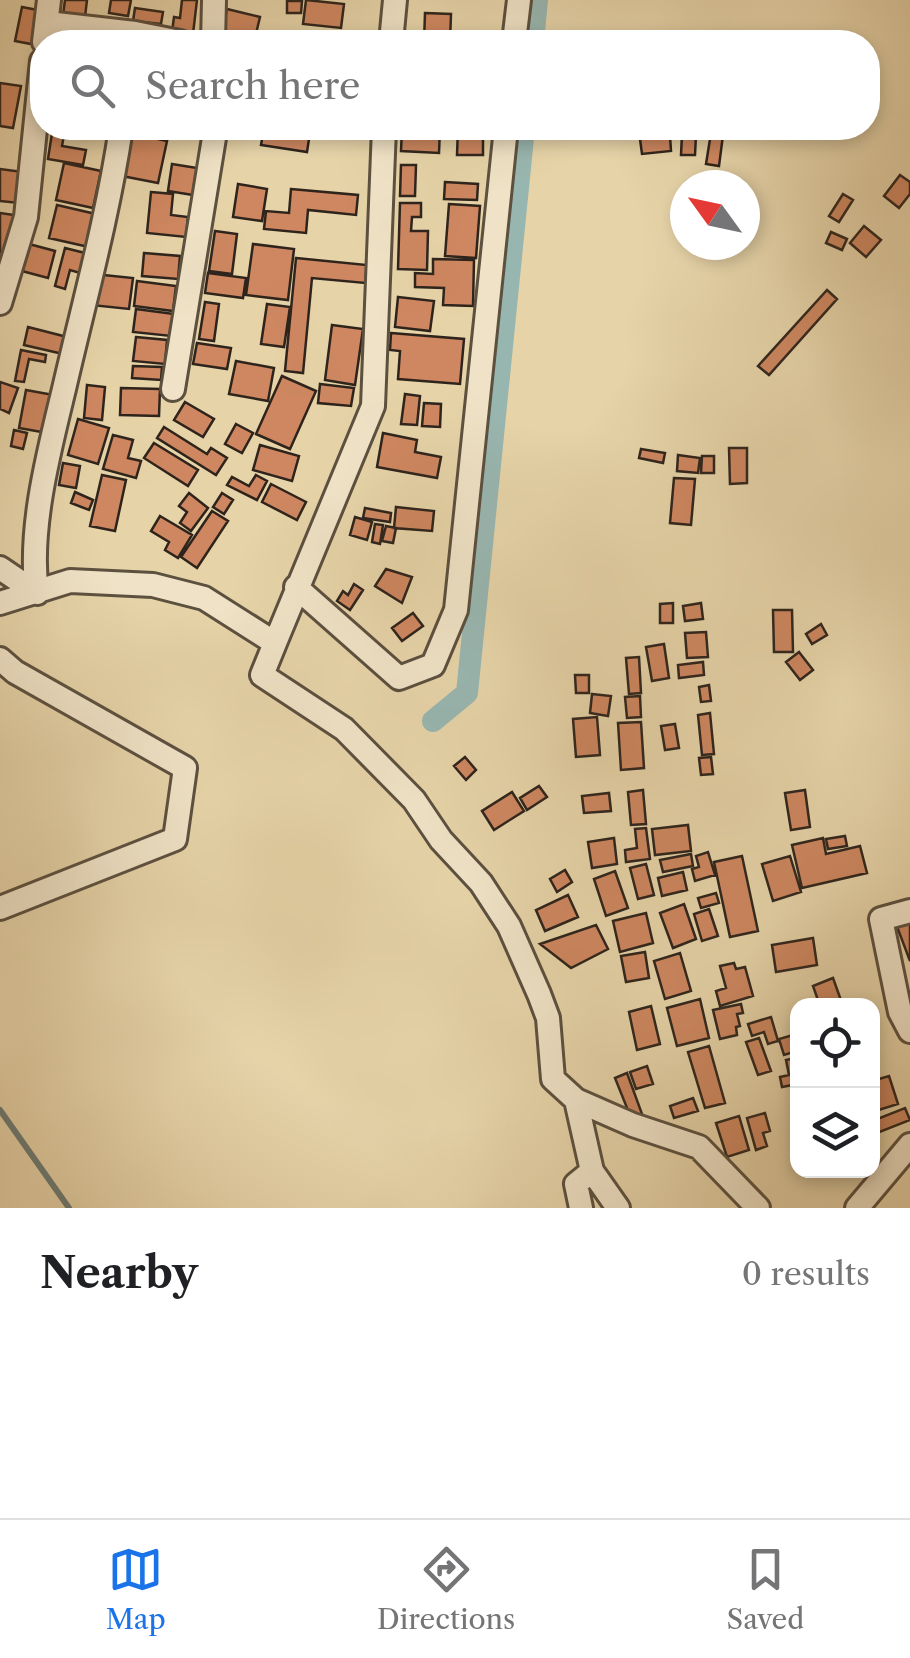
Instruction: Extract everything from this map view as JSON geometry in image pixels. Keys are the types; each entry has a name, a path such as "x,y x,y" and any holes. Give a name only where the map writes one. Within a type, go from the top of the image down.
{"street":[{"path":"213,30 214,0"},
{"path":"392,30 396,0"},
{"path":"515,30 519,0"},
{"path":"47,22 90,30"},
{"path":"0,302 26,217 34,140"},
{"path":"37,593 33,565 48,452 114,181 119,140"},
{"path":"173,390 212,140"},
{"path":"384,140 373,406 262,674 344,728 414,800 442,840 481,883 509,926 530,969 548,1018 553,1078 576,1100 699,1148 758,1208"},
{"path":"296,586 399,678 433,665 456,610 505,140"},
{"path":"0,568 37,593"},
{"path":"0,604 70,581 153,585 204,598 274,644"},
{"path":"0,659 15,672 185,768 175,838 0,908"},
{"path":"910,911 882,919 900,1012 910,1031"},
{"path":"576,1100 592,1172 618,1208"},
{"path":"857,1208 910,1144"},
{"path":"582,1208 576,1184 592,1172"}],"building":[{"path":"65,0 87,0 85,17 63,15"},
{"path":"111,0 131,0 128,16 109,13"},
{"path":"182,0 197,0 193,30 172,30 174,17 180,18"},
{"path":"306,0 344,4 341,28 303,24"},
{"path":"287,1 302,1 301,13 287,13"},
{"path":"22,7 43,11 39,30 30,30 30,44 15,41"},
{"path":"135,8 163,12 161,24 133,21"},
{"path":"227,9 260,17 257,30 222,30"},
{"path":"425,13 451,14 450,30 424,30"},
{"path":"0,83 21,86 13,128 0,126"},
{"path":"51,140 63,140 62,146 86,150 83,165 48,159"},
{"path":"130,140 167,141 158,183 122,176"},
{"path":"262,140 309,140 307,152 261,145"},
{"path":"401,140 440,140 439,153 401,151"},
{"path":"458,140 483,140 483,155 457,155"},
{"path":"640,140 670,140 671,151 642,154"},
{"path":"682,140 696,140 695,155 681,155"},
{"path":"710,140 722,140 719,166 706,164"},
{"path":"64,163 101,171 93,208 56,200"},
{"path":"172,164 197,168 193,195 168,191"},
{"path":"401,165 416,165 415,196 400,196"},
{"path":"0,169 23,172 19,203 0,201"},
{"path":"900,175 910,182 910,194 899,208 884,196"},
{"path":"445,182 478,184 477,200 444,199"},
{"path":"238,184 267,189 262,221 233,217"},
{"path":"291,189 358,195 356,215 308,210 306,233 264,229 266,211 289,213"},
{"path":"151,192 173,194 171,215 188,217 186,237 147,233"},
{"path":"843,194 853,200 839,222 829,216"},
{"path":"400,203 421,203 421,217 412,217 411,231 428,231 427,270 398,269"},
{"path":"449,204 480,206 476,258 445,256"},
{"path":"57,205 100,215 93,248 49,238"},
{"path":"0,213 14,215 7,254 0,252"},
{"path":"864,226 881,240 866,257 850,243"},
{"path":"215,231 237,234 232,274 209,271"},
{"path":"831,232 847,239 842,250 826,243"},
{"path":"29,244 55,251 48,278 22,271"},
{"path":"253,244 294,249 288,300 246,295"},
{"path":"65,248 93,255 87,275 70,270 65,289 55,286"},
{"path":"144,253 180,256 178,279 142,276"},
{"path":"296,258 367,265 365,283 312,278 303,373 285,371"},
{"path":"433,259 474,260 473,306 443,305 444,288 415,287 415,273 433,274"},
{"path":"208,273 246,278 243,298 205,293"},
{"path":"94,274 133,278 129,309 91,305"},
{"path":"137,281 176,286 173,311 134,306"},
{"path":"827,290 837,299 769,375 758,366"},
{"path":"398,297 434,301 430,331 395,327"},
{"path":"205,302 219,304 214,341 199,339"},
{"path":"267,304 290,307 284,347 261,344"},
{"path":"136,309 174,314 171,336 133,332"},
{"path":"332,325 363,329 355,385 325,380"},
{"path":"28,327 67,337 63,354 24,345"},
{"path":"391,333 464,339 460,384 398,379 400,351 390,350"},
{"path":"136,337 167,340 165,364 133,361"},
{"path":"197,343 231,348 227,369 193,364"},
{"path":"21,350 46,355 45,362 29,359 24,382 15,381"},
{"path":"236,361 274,368 268,401 229,394"},
{"path":"133,366 162,367 161,380 132,378"},
{"path":"282,376 316,391 290,449 256,434"},
{"path":"0,382 18,388 9,413 0,409"},
{"path":"320,384 354,388 351,406 318,403"},
{"path":"87,385 105,387 102,420 84,418"},
{"path":"121,388 160,389 159,416 120,415"},
{"path":"26,390 59,396 53,434 19,428"},
{"path":"405,394 420,396 417,425 401,424"},
{"path":"185,402 214,419 203,437 174,420"},
{"path":"424,403 441,404 440,427 422,426"},
{"path":"78,419 109,428 98,464 68,455"},
{"path":"236,424 253,433 242,453 225,444"},
{"path":"164,427 207,454 211,448 227,458 216,475 157,438"},
{"path":"14,430 27,433 23,449 11,446"},
{"path":"383,433 417,440 415,452 441,457 437,478 377,467"},
{"path":"113,435 133,440 128,458 141,461 136,478 103,469"},
{"path":"154,443 198,470 188,486 144,458"},
{"path":"260,445 299,456 292,481 253,470"},
{"path":"729,448 747,448 747,483 730,484"},
{"path":"641,449 665,453 663,463 639,458"},
{"path":"678,455 700,458 698,473 677,471"},
{"path":"702,456 714,456 714,473 701,473"},
{"path":"63,463 80,466 76,488 59,485"},
{"path":"102,475 126,480 115,531 90,526"},
{"path":"256,475 267,481 257,500 227,485 232,477 249,486"},
{"path":"674,478 695,479 691,525 670,523"},
{"path":"271,484 306,502 297,520 262,502"},
{"path":"75,492 93,500 89,510 71,503"},
{"path":"189,493 208,508 191,531 180,523 187,512 179,506"},
{"path":"222,493 233,500 224,514 213,507"},
{"path":"396,507 434,511 432,531 394,528"},
{"path":"365,508 391,513 390,522 363,518"},
{"path":"212,511 228,521 197,568 181,557"},
{"path":"160,516 192,535 178,558 165,550 169,542 151,531"},
{"path":"355,517 372,522 367,540 350,535"},
{"path":"375,524 383,525 380,544 372,542"},
{"path":"386,526 396,528 393,543 382,541"},
{"path":"386,569 412,577 402,603 375,586"},
{"path":"354,584 363,590 350,610 337,601 343,591 348,595"},
{"path":"673,603 673,623 660,623 660,604"},
{"path":"701,603 703,619 685,621 683,606"},
{"path":"773,610 792,610 793,652 774,652"},
{"path":"413,613 423,626 402,641 392,628"},
{"path":"821,624 827,635 812,644 806,634"},
{"path":"706,632 708,657 687,658 685,633"},
{"path":"664,644 669,678 652,681 646,647"},
{"path":"799,652 813,670 800,680 786,662"},
{"path":"639,657 641,693 629,694 626,658"},
{"path":"703,662 704,675 679,678 678,665"},
{"path":"575,675 589,675 589,693 576,693"},
{"path":"709,685 711,701 701,702 699,687"},
{"path":"592,694 611,696 608,716 590,713"},
{"path":"640,696 641,717 627,718 625,697"},
{"path":"710,713 714,754 702,755 698,715"},
{"path":"597,717 600,755 576,757 573,719"},
{"path":"641,722 644,768 621,770 618,723"},
{"path":"675,724 679,748 665,750 661,726"},
{"path":"465,757 476,770 466,780 454,766"},
{"path":"711,757 713,774 701,775 699,758"},
{"path":"539,786 547,797 527,810 520,798"},
{"path":"643,790 646,824 631,825 628,792"},
{"path":"805,790 810,827 791,830 785,793"},
{"path":"512,792 524,811 494,830 482,811"},
{"path":"609,793 611,811 584,813 582,796"},
{"path":"688,825 691,851 655,855 652,829"},
{"path":"646,828 650,859 626,862 625,850 637,848 635,829"},
{"path":"845,836 847,846 828,849 826,839"},
{"path":"614,838 617,864 592,868 588,842"},
{"path":"823,838 826,854 860,846 867,873 802,888 792,845"},
{"path":"708,852 715,875 695,881 692,869 699,867 696,856"},
{"path":"691,854 693,866 663,872 660,860"},
{"path":"742,856 758,931 730,937 714,862"},
{"path":"790,856 801,892 773,901 762,864"},
{"path":"646,864 654,895 638,899 630,868"},
{"path":"565,870 572,882 557,892 550,879"},
{"path":"615,871 628,908 606,916 594,879"},
{"path":"683,872 687,890 662,896 658,878"},
{"path":"716,893 719,903 701,908 698,898"},
{"path":"568,895 578,917 545,931 536,910"},
{"path":"684,904 696,939 673,948 660,913"},
{"path":"709,909 718,936 702,941 694,914"},
{"path":"646,913 653,943 620,952 613,921"},
{"path":"910,918 910,961 896,924"},
{"path":"596,925 608,949 571,968 540,944"},
{"path":"813,938 817,965 776,972 772,945"},
{"path":"645,952 649,978 626,982 621,956"},
{"path":"680,953 691,991 665,999 654,961"},
{"path":"734,963 736,969 745,967 753,996 720,1006 716,991 726,988 720,966"},
{"path":"833,978 840,998 817,998 813,986"},
{"path":"700,999 709,1038 677,1046 667,1008"},
{"path":"741,1004 743,1013 737,1014 737,1035 720,1039 713,1010"},
{"path":"651,1006 660,1044 637,1050 629,1012"},
{"path":"771,1017 778,1041 768,1044 764,1032 752,1036 748,1024"},
{"path":"790,1036 790,1053 784,1055 779,1039"},
{"path":"759,1038 771,1071 758,1075 746,1042"},
{"path":"709,1046 725,1103 705,1108 688,1052"},
{"path":"790,1059 790,1086 782,1087 780,1077 789,1075 786,1060"},
{"path":"647,1066 653,1084 636,1089 630,1072"},
{"path":"627,1073 642,1114 631,1118 615,1078"},
{"path":"889,1076 898,1104 880,1110 880,1079"},
{"path":"693,1098 698,1111 674,1118 670,1106"},
{"path":"905,1108 910,1120 880,1132 880,1118"},
{"path":"765,1113 770,1131 763,1133 767,1146 756,1150 747,1118"},
{"path":"739,1116 749,1150 727,1157 716,1123"}],"waterway":[{"path":"534,30 537,0"},
{"path":"433,721 467,693 523,140"},
{"path":"0,1110 69,1208"}]}
